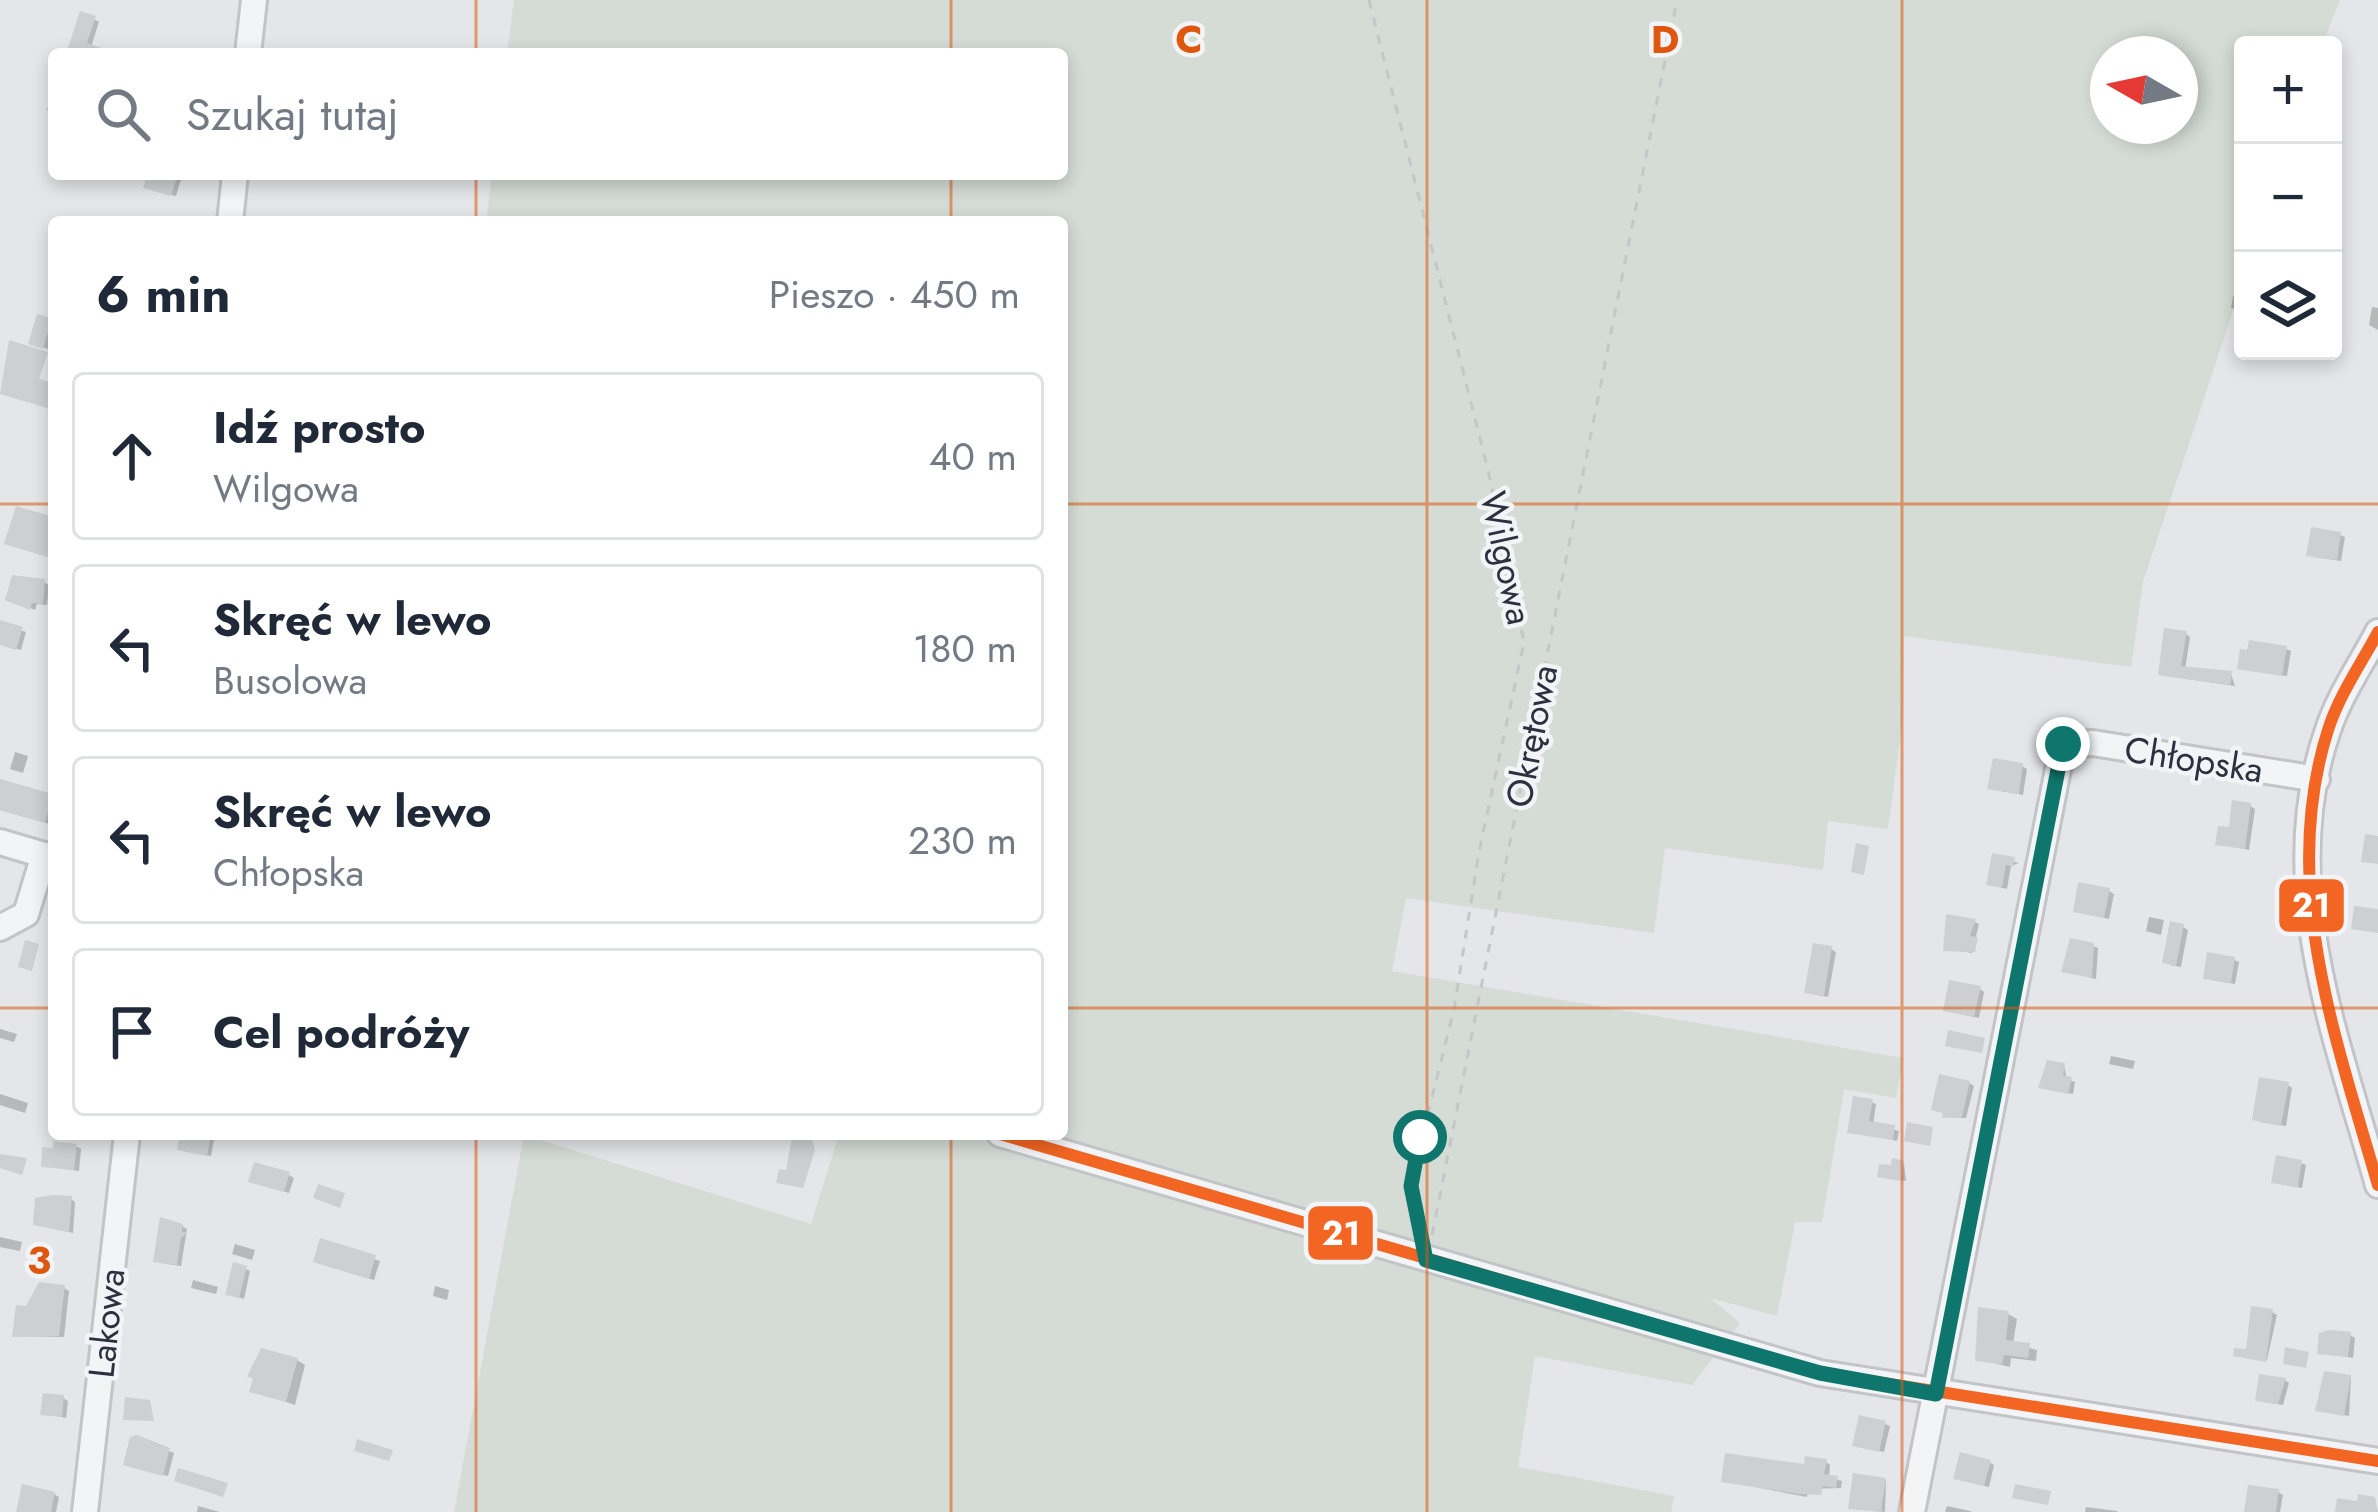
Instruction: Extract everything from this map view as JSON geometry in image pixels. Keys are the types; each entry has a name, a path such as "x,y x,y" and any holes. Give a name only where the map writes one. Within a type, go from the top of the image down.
{"street":[{"path":"249,48 254,0"},
{"path":"231,216 234,180"},
{"path":"2378,632 2328,729 2304,870 2313,952 2378,1185"},
{"name":"Chłopska","path":"1912,1512 2063,744 2093,743 2317,779"},
{"path":"0,842 48,857"},
{"path":"0,928 26,914 48,859"},
{"path":"2350,1083 2378,1086"},
{"name":"Lakowa","path":"85,1512 126,1140"},
{"path":"1020,1140 1820,1373 2378,1461"}],"path":[{"name":"Wilgowa","path":"1369,0 1488,470 1524,642 1479,852 1454,1009 1411,1186 1426,1260"},
{"name":"Okrętowa","path":"1426,1260 1677,0"}],"shaded area":[{"path":"514,0 2340,0 2326,36 2234,36 2234,308 2143,582 2131,667 1904,636 1903,718 1888,829 1828,821 1823,870 1665,848 1654,933 1406,898 1392,971 1903,1058 1896,1098 1844,1089 1822,1222 1795,1222 1777,1316 1710,1298 1740,1323 1692,1385 1535,1356 1518,1467 1674,1496 1671,1512 454,1512 523,1140 540,1140 811,1224 837,1140 1068,1140 1068,216 487,216 491,180 1068,180 1068,48 508,48"}],"building":[{"path":"80,11 96,16 87,43 102,48 68,48"},
{"path":"145,180 176,180 171,196 143,188"},
{"path":"37,314 48,317 43,349 28,344"},
{"path":"9,340 48,352 39,379 48,381 48,408 0,394"},
{"path":"16,506 48,515 48,557 4,544"},
{"path":"2311,527 2341,532 2337,560 2306,556"},
{"path":"12,575 45,579 43,604 32,603 30,610 5,600"},
{"path":"0,620 23,627 16,650 0,645"},
{"path":"2164,628 2187,631 2181,666 2232,671 2230,685 2158,675"},
{"path":"2249,640 2287,646 2282,676 2237,669 2240,649 2247,650"},
{"path":"1993,758 2023,763 2019,794 1987,789"},
{"path":"0,779 48,793 45,823 0,810"},
{"path":"2232,800 2251,803 2245,849 2215,845 2218,826 2229,827"},
{"path":"2365,834 2378,836 2378,864 2361,862"},
{"path":"1856,843 1869,846 1864,875 1851,872"},
{"path":"1992,853 2015,857 2013,867 2006,865 2002,888 1986,885"},
{"path":"2078,882 2110,888 2104,918 2073,912"},
{"path":"2354,906 2378,909 2378,933 2351,929"},
{"path":"1946,914 1976,919 1970,936 1978,937 1975,952 1943,951"},
{"path":"2170,921 2184,924 2176,966 2162,963"},
{"path":"2070,938 2094,943 2092,978 2061,972"},
{"path":"25,940 39,944 32,971 18,967"},
{"path":"1813,943 1832,946 1824,996 1804,993"},
{"path":"2207,952 2235,957 2231,983 2203,979"},
{"path":"1949,980 1981,986 1974,1017 1943,1011"},
{"path":"1948,1030 1985,1038 1982,1053 1945,1046"},
{"path":"2047,1060 2065,1063 2063,1075 2072,1077 2068,1094 2038,1088"},
{"path":"1939,1074 1970,1081 1962,1117 1942,1118 1943,1113 1931,1110"},
{"path":"2259,1077 2289,1082 2281,1126 2252,1120"},
{"path":"1853,1096 1873,1099 1869,1121 1895,1125 1893,1140 1847,1133"},
{"path":"1907,1122 1933,1127 1930,1146 1904,1141"},
{"path":"179,1140 210,1140 207,1156 177,1150"},
{"path":"791,1140 812,1140 815,1150 803,1188 776,1183 779,1169 786,1170"},
{"path":"53,1141 77,1144 74,1170 41,1167 42,1147 53,1148"},
{"path":"0,1154 27,1158 22,1175 0,1168"},
{"path":"2276,1155 2302,1160 2298,1187 2271,1183"},
{"path":"1892,1158 1904,1161 1901,1181 1877,1177 1879,1164 1891,1165"},
{"path":"254,1162 290,1172 284,1192 248,1182"},
{"path":"318,1184 345,1193 340,1208 313,1198"},
{"path":"72,1196 69,1232 33,1225 35,1198"},
{"path":"160,1217 183,1224 182,1232 187,1233 181,1238 177,1265 153,1262"},
{"path":"320,1238 376,1255 369,1279 313,1262"},
{"path":"233,1262 247,1266 239,1298 225,1295"},
{"path":"39,1282 65,1285 59,1336 12,1337 16,1305 26,1306"},
{"path":"2251,1306 2273,1309 2266,1362 2233,1356 2234,1348 2246,1349"},
{"path":"1978,1307 2009,1311 2006,1340 2030,1343 2028,1358 2004,1355 2002,1364 1975,1361"},
{"path":"2351,1332 2348,1357 2317,1354 2319,1333"},
{"path":"2285,1347 2309,1352 2306,1368 2283,1364"},
{"path":"261,1348 298,1358 286,1402 249,1392 253,1378 247,1377"},
{"path":"2324,1371 2351,1375 2344,1416 2315,1411"},
{"path":"2259,1374 2286,1378 2278,1404 2255,1401"},
{"path":"43,1393 64,1395 62,1417 40,1415"},
{"path":"125,1397 150,1400 154,1421 123,1420"},
{"path":"1859,1415 1886,1421 1879,1452 1852,1446"},
{"path":"137,1435 170,1448 163,1476 123,1465 130,1437"},
{"path":"357,1439 393,1450 389,1461 354,1451"},
{"path":"1960,1452 1991,1460 1984,1486 1953,1479"},
{"path":"1725,1453 1804,1464 1805,1456 1827,1459 1824,1474 1838,1476 1836,1488 1823,1486 1821,1495 1799,1494 1721,1482"},
{"path":"178,1468 228,1483 223,1497 174,1481"},
{"path":"1853,1473 1886,1478 1881,1512 1848,1509"},
{"path":"22,1484 55,1492 51,1512 16,1512"},
{"path":"2015,1484 2051,1491 2048,1505 2012,1498"},
{"path":"2248,1485 2279,1489 2276,1512 2244,1512"},
{"path":"2358,1494 2375,1497 2378,1512 2335,1512 2337,1498 2357,1501"}],"transit line":[{"name":"21","path":"2378,632 2328,730 2314,788 2309,845 2318,959 2378,1185"},
{"name":"21","path":"1021,1140 1820,1373 2378,1461"}],"route":[{"path":"1420,1137 1411,1186 1426,1260 1820,1373 1936,1394 2063,744"}]}
